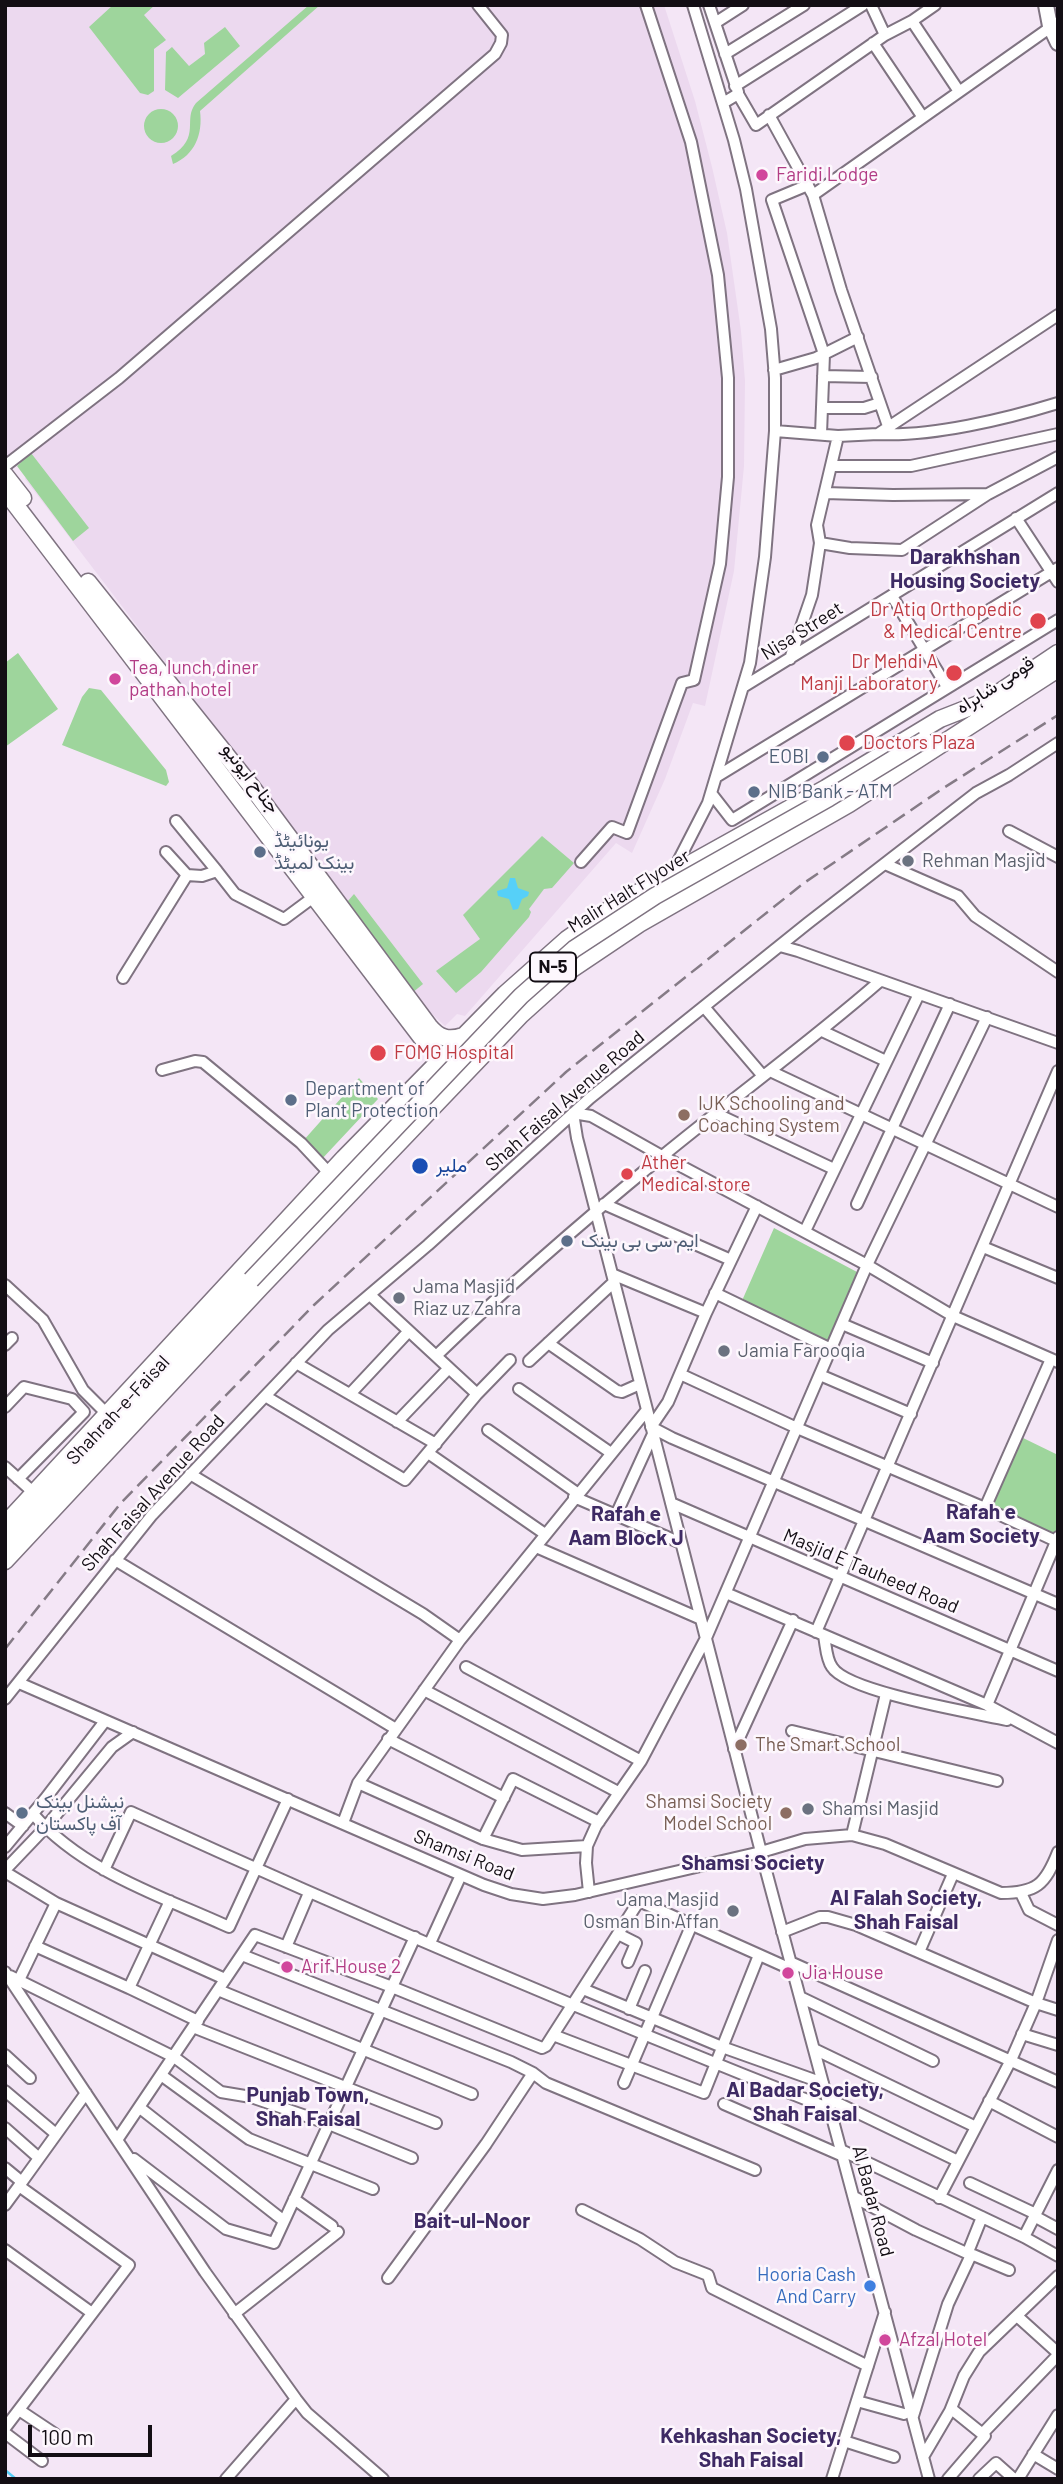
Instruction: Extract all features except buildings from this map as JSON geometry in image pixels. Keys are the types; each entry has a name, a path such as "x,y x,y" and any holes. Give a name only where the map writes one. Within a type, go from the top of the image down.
{"highway":[{"name":"جناح ایونیو","path":"5,475 250,786 315,890 421,1037 434,1051 444,1056"},
{"name":"جناح ایونیو","path":"5,491 315,890 433,1032 447,1039 463,1037"},
{"name":"قومی شاہراہ","path":"923,740 991,699 1058,653"},
{"name":"قومی شاہراہ","path":"849,804 1058,669"},
{"path":"5,1524 330,1174 505,994 544,958 610,908 826,788 940,719 991,699"},
{"name":"Malir Halt Flyover","path":"256,1283 511,1006 574,949 655,896 853,785 923,740"},
{"name":"Malir Halt Flyover","path":"256,1283 424,1117 521,1015 572,969 621,935 849,804"},
{"path":"610,908 619,910 626,917 627,923 621,935"},
{"path":"444,1056 456,1058 483,1055"},
{"path":"406,1097 419,1105 424,1117"},
{"name":"Shahrah-e-Faisal","path":"5,1542 256,1283"},
{"name":"Shahrah-e-Faisal","path":"5,1561 256,1283"}],"main road":[{"path":"1046,5 1058,43"}],"street":[{"path":"5,466 119,378 495,54 502,35 478,5"},
{"path":"581,862 612,827 627,833 682,683 694,680 720,564 728,477 728,378 718,275 691,142 646,5"},
{"path":"679,901 671,873 708,803 750,663 765,557 775,431 771,329 746,189 694,5"},
{"path":"709,5 737,90 756,125 873,43 934,5"},
{"path":"715,23 743,5"},
{"path":"725,54 804,5"},
{"path":"723,103 737,90 863,5"},
{"path":"871,5 885,35"},
{"path":"912,21 958,90"},
{"path":"821,434 824,354 772,200 811,190 1054,24"},
{"path":"873,43 922,116"},
{"path":"769,115 811,190 888,426"},
{"path":"878,434 1058,315"},
{"path":"774,370 824,354 858,337"},
{"path":"823,376 872,377"},
{"path":"822,408 864,408 880,403"},
{"path":"775,431 838,436 906,436 1022,414 1058,403"},
{"path":"831,466 911,466 1058,434"},
{"path":"790,659 812,595 820,543 817,525 838,436"},
{"path":"820,543 850,548 902,550 988,494 1058,457"},
{"path":"825,493 988,494"},
{"name":"Nisa Street","path":"743,687 1058,494"},
{"path":"1016,519 1054,570 1058,582"},
{"path":"716,777 1054,570"},
{"path":"892,596 947,687"},
{"path":"732,820 1058,620"},
{"name":"Shah Faisal Avenue Road","path":"5,1699 115,1560 190,1474 328,1330 370,1296 573,1113 780,946 976,793 1058,743"},
{"path":"813,769 826,788"},
{"path":"711,793 743,834"},
{"path":"176,821 235,894 284,919 315,890"},
{"path":"1009,831 1058,857"},
{"path":"166,852 187,875 202,876 217,871"},
{"path":"886,864 958,896 975,916 1058,972"},
{"path":"123,978 187,875"},
{"path":"780,946 1058,1043"},
{"path":"436,1356 600,1208 822,1031 880,981"},
{"path":"805,1231 919,993"},
{"path":"857,1204 950,1004"},
{"path":"705,1008 767,1074 1058,1206"},
{"path":"589,1892 587,1846 598,1822 641,1761 706,1638 867,1265 927,1146 987,1017"},
{"path":"822,1031 886,1061"},
{"path":"162,1070 195,1062 207,1065 302,1143 330,1174"},
{"path":"1020,1722 886,1694 838,1673 832,1669 820,1634 840,1577 1058,1071"},
{"path":"573,1113 591,1116 867,1265 954,1316 1054,1361 985,1508"},
{"name":"Al Badar Road","path":"573,1113 577,1138 600,1208 613,1278 734,1749 885,2312 908,2415 929,2479"},
{"path":"717,1114 834,1169"},
{"path":"616,1515 652,1430 668,1402 715,1293 757,1206"},
{"path":"600,1208 731,1260"},
{"path":"983,1247 1058,1278"},
{"path":"530,1361 613,1278 706,1313"},
{"path":"5,1285 43,1320 83,1390 107,1414"},
{"path":"715,1293 831,1349"},
{"path":"370,1296 477,1394"},
{"path":"842,1324 933,1363"},
{"path":"349,1394 409,1331"},
{"path":"548,1343 617,1391 622,1392 640,1384"},
{"path":"265,1396 405,1480 477,1394 510,1360"},
{"path":"296,1363 397,1422 545,1534"},
{"path":"397,1422 449,1368"},
{"path":"680,1374 797,1429 1057,1540 987,1705"},
{"path":"820,1375 911,1414"},
{"path":"5,1407 24,1387 72,1399 83,1412 18,1479"},
{"path":"519,1389 611,1453"},
{"path":"343,1823 358,1783 460,1640 647,1410"},
{"path":"488,1430 576,1495 681,1544"},
{"path":"652,1430 1058,1604"},
{"path":"5,1467 33,1492"},
{"path":"190,1474 423,1614 460,1640"},
{"name":"Masjid E Tauheed Road","path":"671,1503 1058,1671"},
{"path":"536,1547 701,1619"},
{"path":"115,1560 396,1729"},
{"path":"726,1593 987,1705 1058,1743"},
{"path":"734,1749 793,1620"},
{"path":"466,1667 641,1761"},
{"name":"Shamsi Road","path":"19,1683 461,1875 511,1894 542,1899 589,1892 761,1852 805,1839 852,1835 885,1844 1001,1893 1021,1893"},
{"path":"424,1690 618,1792"},
{"path":"852,1835 886,1694"},
{"path":"5,1847 105,1721"},
{"path":"792,1731 998,1781"},
{"path":"133,1732 113,1748 5,1871 56,1903 225,1979"},
{"path":"388,1739 504,1798"},
{"path":"483,1839 513,1779 598,1822"},
{"path":"358,1783 483,1839 522,1850 587,1846"},
{"path":"33,1814 64,1845 104,1870 229,1927 288,1799"},
{"path":"104,1870 131,1812 309,1893 644,2035 715,2064 828,2104 958,2161"},
{"path":"5,1813 23,1826"},
{"path":"1058,1852 1055,1870 1038,1887 1021,1893 1029,1910 1058,1925"},
{"path":"919,1952 953,1874"},
{"path":"430,1944 461,1875"},
{"path":"286,1947 309,1893"},
{"path":"129,1988 170,1901"},
{"path":"117,2140 255,1935 542,2048 554,2035 639,1901 1058,2082"},
{"path":"19,1980 56,1903"},
{"path":"782,1932 820,1917 828,1917 856,1925 1035,2003 1058,2010"},
{"path":"624,2084 692,1924"},
{"path":"618,1934 636,1943 628,1962"},
{"path":"126,2153 226,2229 274,2243 415,1937"},
{"path":"939,2198 1011,2060 1035,2003 1052,1972 1058,1940"},
{"path":"35,1945 129,1988 196,2024 436,2123"},
{"path":"242,1955 533,2073 547,2083 755,2170"},
{"path":"554,2035 703,2093 759,1955"},
{"path":"629,2008 645,1970"},
{"path":"6,1974 174,2057 221,2092 251,2097 412,2158"},
{"path":"6,1974 234,2314 296,2399 307,2413 383,2479"},
{"path":"583,1989 722,2047 823,2084"},
{"path":"218,1990 472,2094"},
{"path":"800,1997 933,2061"},
{"path":"1022,2034 1058,2045"},
{"path":"814,2049 976,2127"},
{"path":"5,2055 30,2078"},
{"path":"388,2278 486,2144 533,2073"},
{"path":"161,2076 248,2139 373,2189"},
{"path":"5,2091 56,2134"},
{"path":"5,2205 86,2093"},
{"path":"989,2101 1058,2137"},
{"path":"724,2104 842,2153 1024,2237 1058,2256"},
{"path":"139,2108 284,2221"},
{"path":"5,2128 39,2158"},
{"path":"5,2168 21,2184 129,2265 5,2427"},
{"path":"1024,2237 1057,2174"},
{"path":"970,2183 1058,2229"},
{"path":"854,2197 916,2230 1009,2270"},
{"path":"234,2314 335,2229 294,2199"},
{"path":"582,2210 639,2239 675,2262 708,2276 712,2288 868,2366"},
{"path":"857,2402 908,2415 948,2304 971,2257 969,2253 982,2217"},
{"path":"5,2250 92,2313"},
{"path":"923,2457 950,2411 964,2376 979,2352 1058,2276"},
{"path":"834,2478 885,2312"},
{"path":"983,2433 1058,2354 1017,2316"},
{"path":"226,2479 296,2399"},
{"path":"19,2410 55,2434"},
{"path":"948,2479 984,2439 983,2433 954,2411 950,2411"},
{"path":"979,2479 996,2463 1016,2479 1057,2416"},
{"path":"5,2433 42,2461"},
{"path":"845,2441 894,2457"},
{"path":"1033,2454 1058,2469"}],"shaded area":[{"path":"5,5 664,5 695,101 712,167 727,233 741,331 745,381 744,466 734,571 705,706 693,703 665,779 632,853 616,843 465,1016 457,1014 445,1026 411,994 339,891 25,479 26,475 5,452"}],"green space":[{"path":"113,5 155,5 144,15 166,40 154,49 154,91 148,95 140,93 89,27"},
{"path":"309,5 320,5 200,111 199,136 196,143 187,155 173,164 171,156 186,142 189,135 192,109 196,103"},
{"path":"225,27 240,46 178,98 165,90 166,52 172,47 189,66 205,54 204,43"},
{"path":"161,109 173,114 178,126 173,138 161,143 149,138 144,126 149,114"},
{"path":"31,453 89,528 73,541 17,466"},
{"path":"18,653 58,709 5,747 5,663"},
{"path":"89,688 101,690 166,770 169,782 166,786 62,745 82,697"},
{"path":"542,836 574,863 552,888 544,889 529,909 529,917 481,972 456,993 436,971 480,939 463,915"},
{"path":"354,894 423,984 412,993 347,902"},
{"path":"359,1078 378,1099 321,1160 303,1141"},
{"path":"774,1228 857,1272 825,1347 741,1303"},
{"path":"1021,1437 1058,1455 1056,1538 988,1507"}],"water":[{"path":"510,878 515,878 518,888 529,892 518,909 513,910 509,899 498,896 497,891 507,888"}],"waterway":[{"path":"5,2470 16,2479"}],"railway":[{"path":"5,1649 120,1504 314,1305 566,1072 804,883 942,789 1058,715"}],"place":[{"name":"Faridi Lodge","path":"762,175"},
{"name":"Dr Atiq Orthopedic & Medical Centre","path":"1038,621"},
{"name":"Dr Mehdi A Manji Laboratory","path":"954,673"},
{"name":"Tea, lunch,diner pathan hotel","path":"115,679"},
{"name":"Doctors Plaza","path":"847,743"},
{"name":"EOBI","path":"823,757"},
{"name":"NIB Bank - ATM","path":"754,792"},
{"name":"یونائیٹڈ بینک لمیٹڈ","path":"260,852"},
{"name":"Rehman Masjid","path":"908,861"},
{"name":"FOMG Hospital","path":"378,1053"},
{"name":"Department of Plant Protection","path":"291,1100"},
{"name":"IJK Schooling and Coaching System","path":"684,1115"},
{"name":"ملیر","path":"420,1166"},
{"name":"Ather Medical store","path":"627,1174"},
{"name":"ایم سی بی بینک","path":"567,1241"},
{"name":"Jama Masjid Riaz uz Zahra","path":"399,1298"},
{"name":"Jamia Farooqia","path":"724,1351"},
{"name":"The Smart School","path":"741,1745"},
{"name":"Shamsi Masjid","path":"808,1809"},
{"name":"نیشنل بینک آف پاکستان","path":"22,1813"},
{"name":"Shamsi Society Model School","path":"786,1813"},
{"name":"Jama Masjid Osman Bin Affan","path":"733,1911"},
{"name":"Arif House 2","path":"287,1967"},
{"name":"Jia House","path":"788,1973"},
{"name":"Hooria Cash And Carry","path":"870,2286"},
{"name":"Afzal Hotel","path":"885,2340"}],"district":[{"name":"Darakhshan Housing Society","path":"965,569"},
{"name":"Rafah e Aam Society","path":"981,1524"},
{"name":"Rafah e Aam Block J","path":"626,1526"},
{"name":"Shamsi Society","path":"753,1863"},
{"name":"Al Falah Society, Shah Faisal","path":"906,1910"},
{"name":"Al Badar Society, Shah Faisal","path":"805,2102"},
{"name":"Punjab Town, Shah Faisal","path":"308,2107"},
{"name":"Bait-ul-Noor","path":"472,2221"},
{"name":"Kehkashan Society, Shah Faisal","path":"751,2448"}]}
